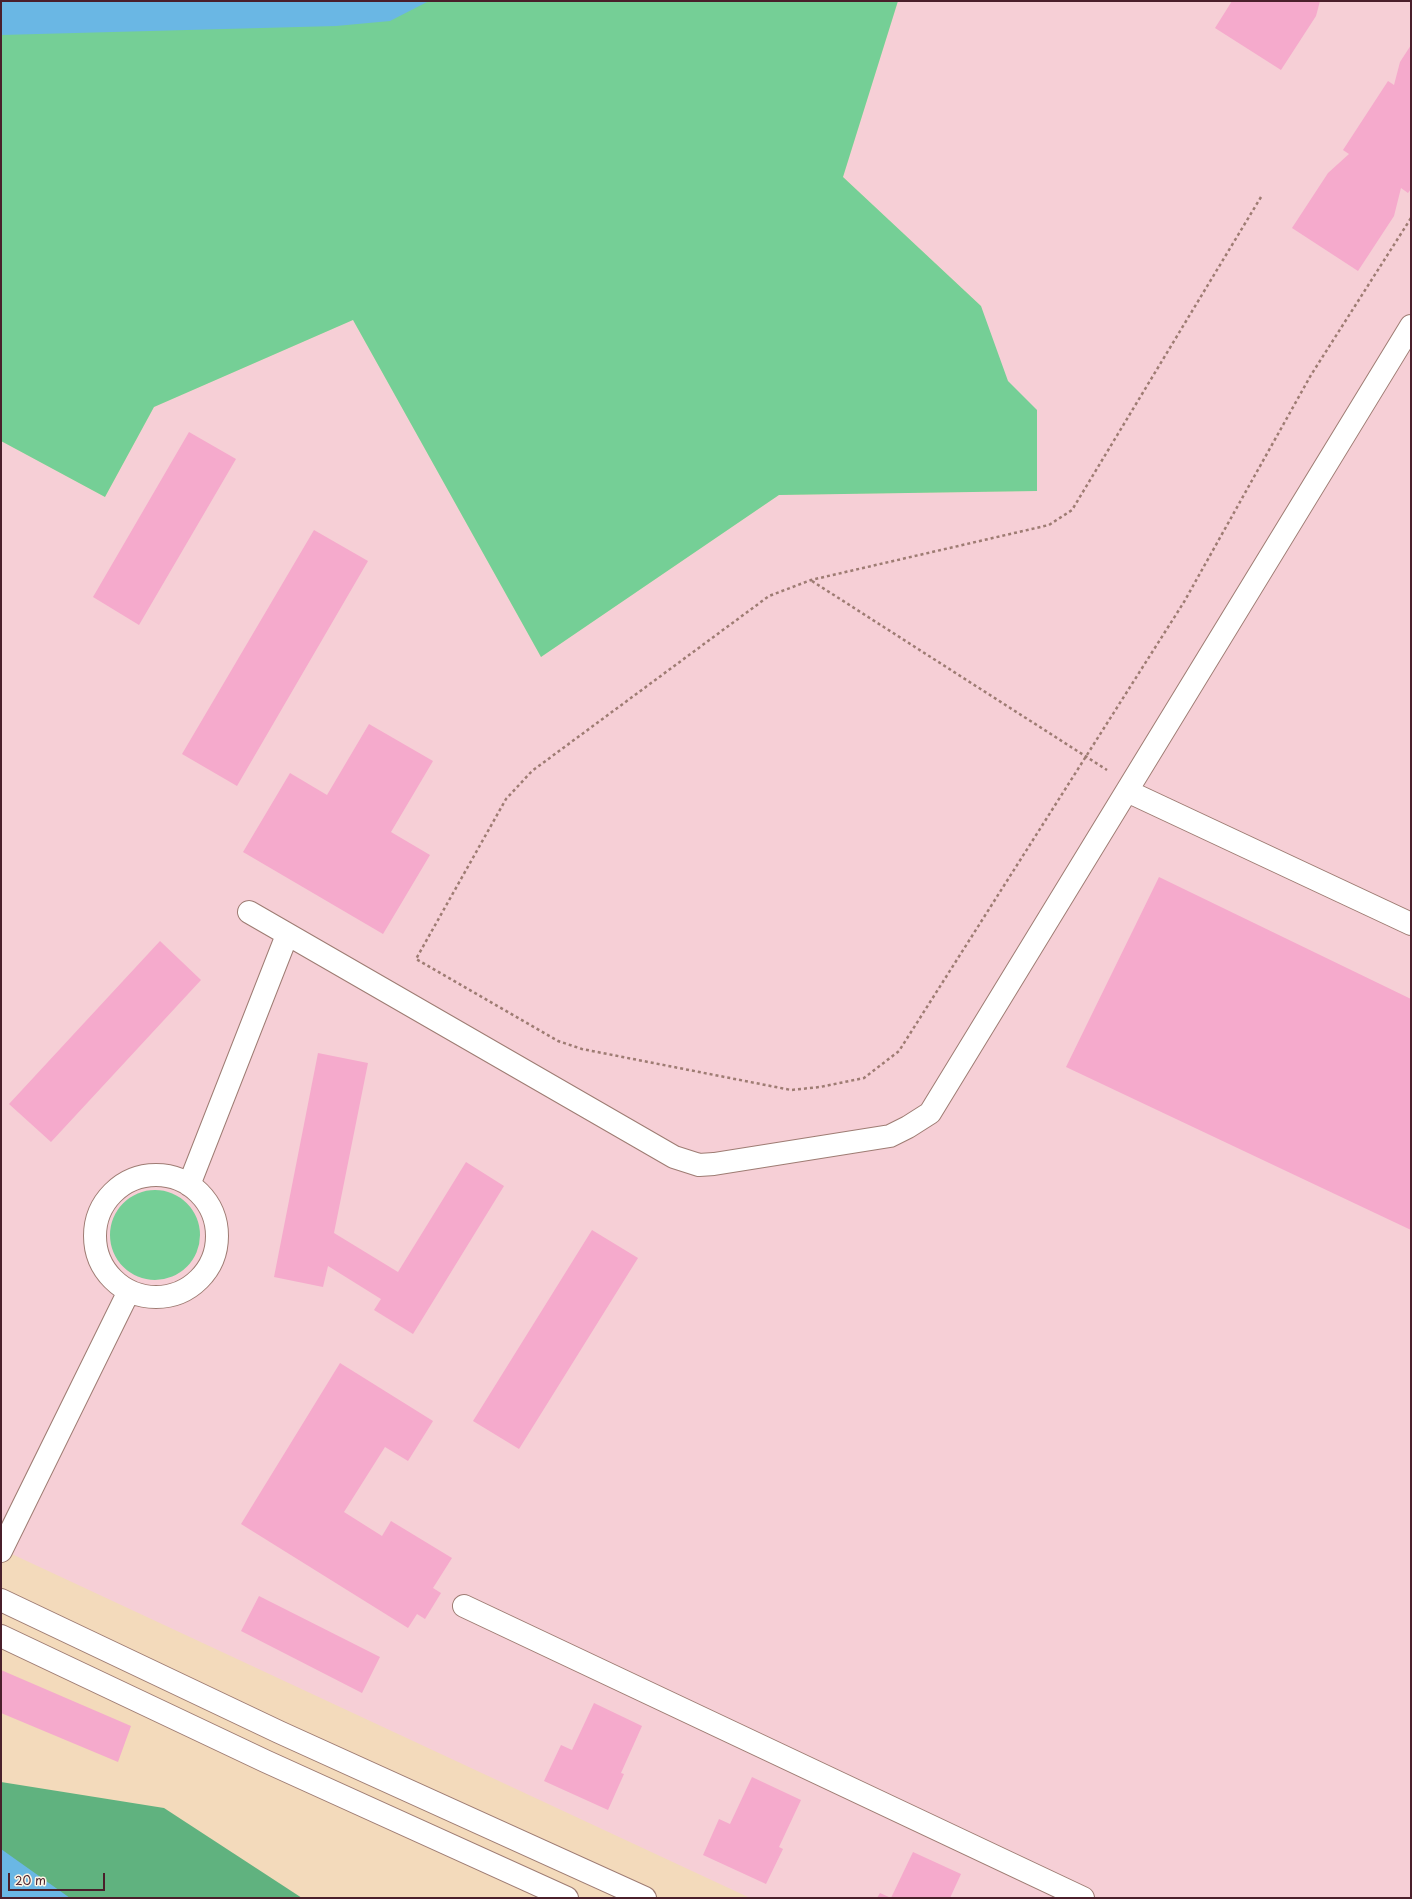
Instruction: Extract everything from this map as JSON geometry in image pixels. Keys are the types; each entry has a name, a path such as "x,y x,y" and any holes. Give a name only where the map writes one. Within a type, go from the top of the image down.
{"street":[{"path":"249,912 674,1157 699,1165 714,1164 890,1136 908,1127 930,1113 1411,326"},
{"path":"1129,788 1411,924"},
{"path":"189,1185 287,935"},
{"path":"148,1175 165,1175 181,1180 189,1185 207,1202 214,1219 217,1236 214,1254 206,1270 195,1283 180,1292 163,1297 145,1297 129,1291 114,1281 103,1268 96,1252 94,1234 98,1217 105,1201 117,1188 131,1180 148,1175"},
{"path":"1,1551 129,1291"},
{"path":"1,1600 279,1732 645,1898"},
{"path":"464,1606 1083,1898"},
{"path":"1,1636 265,1761 567,1898"}],"path":[{"path":"1261,197 1072,510 1049,525 811,580 769,596 532,771 506,799 416,958 558,1041 582,1049 792,1090 864,1078 899,1051 1184,602 1311,375 1411,218"},
{"path":"811,580 1086,756 1129,788"}],"shaded area":[{"path":"898,1 1411,1 1411,1898 750,1898 1,1549 1,441 105,497 154,407 353,320 541,657 779,495 1037,491 988,361 981,306 843,177"}],"green space":[{"path":"1,1 898,1 843,177 981,306 1008,381 1037,410 1037,491 779,495 541,657 353,320 154,407 105,497 1,441"},
{"path":"155,1190 172,1193 187,1203 197,1218 200,1235 197,1252 187,1267 172,1277 155,1280 138,1277 123,1267 113,1252 110,1235 113,1218 123,1203 138,1193"},
{"path":"1,1782 164,1808 302,1898 1,1898"}],"water":[{"path":"1,1 429,1 390,21 336,26 1,35"},
{"path":"1,1849 70,1898 1,1898"}],"building":[{"path":"1232,1 1320,1 1316,16 1281,70 1215,28"},
{"path":"1411,45 1411,189 1408,193 1401,188 1394,216 1358,271 1292,228 1328,173 1349,154 1343,150 1388,81 1394,85 1400,62"},
{"path":"189,432 236,459 139,625 93,597"},
{"path":"314,530 368,561 237,786 182,754"},
{"path":"369,724 433,761 391,832 430,855 383,934 243,852 290,773 327,795"},
{"path":"1159,877 1411,999 1411,1230 1066,1067"},
{"path":"160,941 201,980 51,1142 9,1104"},
{"path":"318,1053 368,1063 334,1233 398,1272 466,1162 504,1186 413,1334 374,1310 381,1299 328,1266 323,1287 274,1277"},
{"path":"592,1230 638,1258 519,1449 473,1421"},
{"path":"340,1363 433,1421 408,1461 385,1447 344,1512 382,1536 391,1521 452,1558 433,1588 441,1593 425,1619 417,1614 408,1628 241,1524"},
{"path":"259,1596 380,1657 362,1693 241,1631"},
{"path":"1,1670 131,1726 118,1762 1,1713"},
{"path":"594,1703 642,1726 621,1773 624,1774 608,1810 544,1781 561,1745 572,1750"},
{"path":"752,1777 801,1800 779,1847 783,1849 766,1884 703,1855 719,1819 730,1824"},
{"path":"913,1852 961,1874 950,1898 891,1898"},
{"path":"880,1893 891,1898 877,1898"}]}
